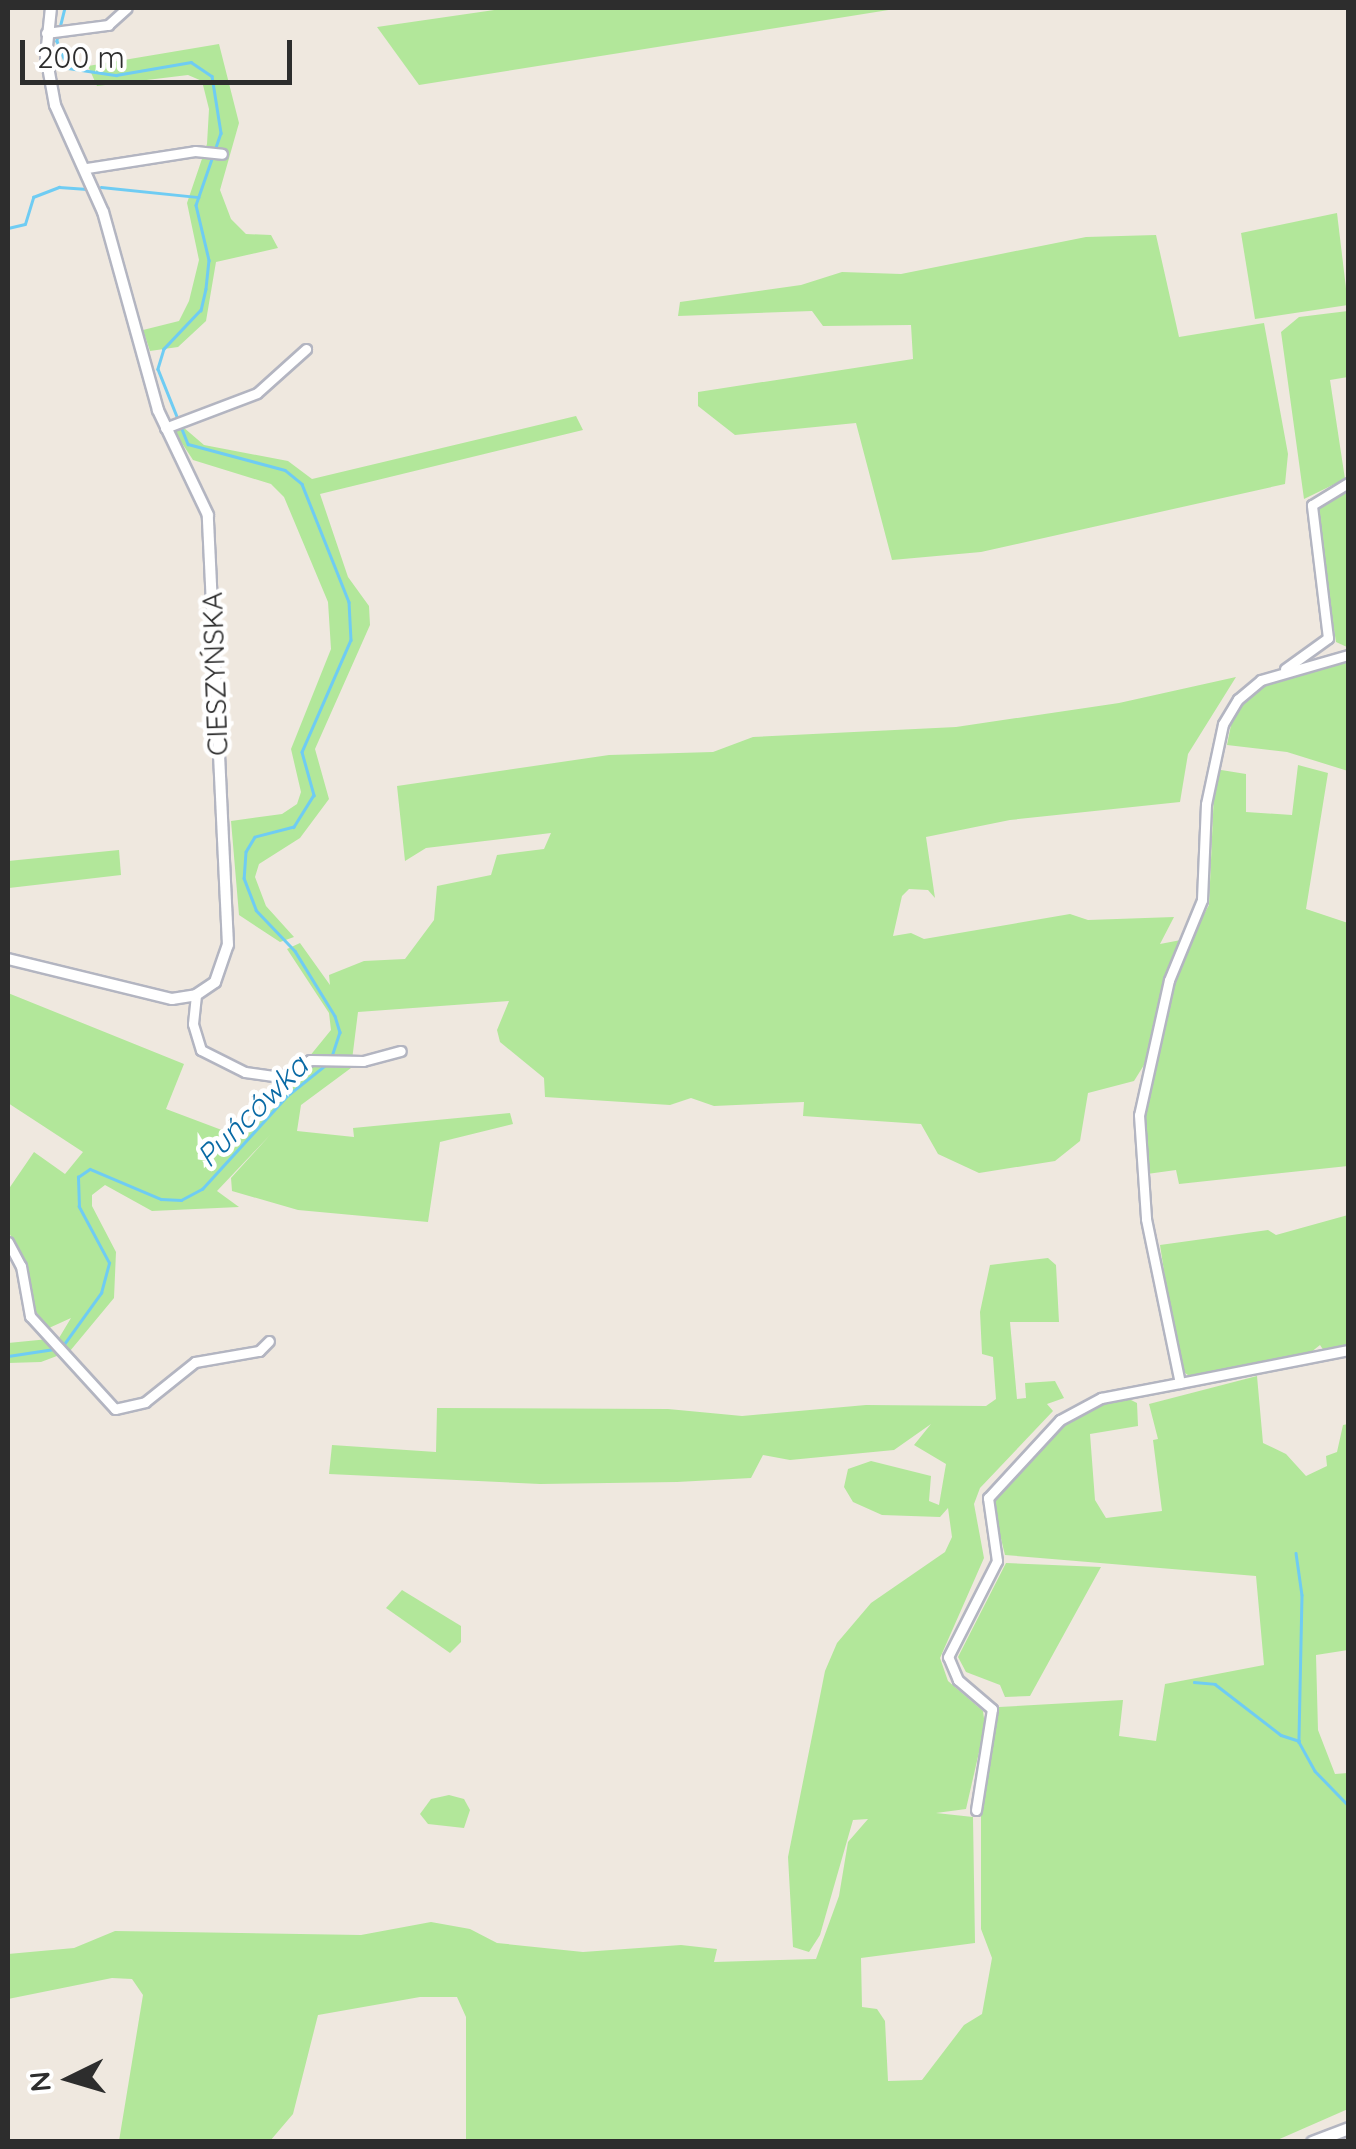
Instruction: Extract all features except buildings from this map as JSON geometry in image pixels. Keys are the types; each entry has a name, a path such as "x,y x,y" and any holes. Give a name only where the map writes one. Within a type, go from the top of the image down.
{"main road":[{"path":"1312,2142 1348,2128"}],"street":[{"name":"CIESZYŃSKA","path":"51,8 54,105 87,168 168,427 202,494 211,546 228,946 219,976 196,995"},
{"path":"53,32 108,25 127,8"},
{"path":"87,168 216,152"},
{"path":"168,427 258,393 306,348"},
{"path":"1180,1383 1146,1219 1141,1100 1169,980 1202,900 1206,804 1224,724 1250,687 1285,670 1328,638 1312,505 1348,483"},
{"path":"1285,670 1348,655"},
{"path":"8,959 150,996 196,995 194,1035 210,1057 266,1078 324,1058 338,1060 401,1051"},
{"path":"8,1242 21,1266 26,1309 61,1357 106,1404 125,1409 145,1402 195,1362 259,1351 269,1342"},
{"path":"976,1810 992,1709 958,1680 948,1657 997,1561 988,1498 1060,1420 1102,1398 1348,1350"}],"green space":[{"path":"508,8 901,8 419,85 377,27"},
{"path":"219,44 239,123 220,190 231,219 246,234 271,235 278,248 216,262 206,321 178,347 150,351 143,330 179,321 189,301 199,260 187,203 207,144 209,109 202,81 188,75 97,86 88,66"},
{"path":"1337,213 1348,305 1255,319 1241,233"},
{"path":"1156,235 1179,337 1264,323 1288,454 1285,484 981,552 892,560 856,423 735,435 698,406 698,392 913,359 911,325 823,326 812,311 678,316 680,302 801,285 842,272 901,274 1086,237"},
{"path":"1348,311 1348,377 1330,380 1345,479 1304,499 1281,332 1299,317"},
{"path":"576,416 583,430 320,494 348,577 369,606 370,625 315,749 329,799 300,838 259,864 255,877 266,906 294,937 280,942 239,915 231,821 282,814 297,804 301,792 291,749 331,649 328,602 284,497 271,484 193,460 174,431 183,427 204,445 288,461 312,479"},
{"path":"1348,491 1347,647 1336,642 1315,511 1321,500"},
{"path":"1348,660 1348,771 1287,752 1227,745 1233,715 1260,685"},
{"path":"1236,677 1188,754 1180,802 1010,820 926,837 935,898 928,890 909,889 902,896 893,936 911,933 924,939 1070,914 1088,920 1174,917 1160,944 1181,940 1144,1065 1134,1081 1088,1093 1080,1141 1055,1161 979,1173 938,1154 921,1124 803,1116 804,1102 714,1106 691,1098 670,1105 545,1097 544,1078 500,1042 497,1030 509,1001 358,1012 351,1068 301,1105 297,1131 354,1137 353,1128 510,1113 513,1124 440,1142 428,1222 298,1210 232,1191 231,1178 271,1134 217,1191 239,1207 152,1211 105,1185 92,1195 92,1206 116,1252 114,1298 70,1351 41,1362 8,1363 8,1343 59,1338 71,1318 49,1328 29,1303 28,1266 8,1231 8,1190 34,1152 65,1174 83,1152 8,1103 8,993 184,1064 166,1109 243,1138 331,1030 329,1013 287,949 300,943 330,985 329,975 364,961 405,959 434,920 437,886 491,875 497,855 544,849 551,833 426,848 405,861 397,786 609,755 713,752 753,737 956,727 1119,703"},
{"path":"1298,765 1328,773 1306,909 1348,923 1348,1166 1179,1184 1176,1170 1147,1174 1144,1099 1182,954 1209,905 1215,769 1246,774 1246,812 1292,815"},
{"path":"119,850 121,875 9,888 8,861"},
{"path":"1348,1215 1348,1347 1324,1351 1320,1345 1310,1353 1218,1374 1191,1377 1179,1369 1160,1245 1268,1230 1276,1235"},
{"path":"1048,1258 1056,1265 1059,1322 1010,1322 1017,1399 1026,1398 1025,1383 1055,1381 1064,1398 1047,1404 1053,1411 980,1488 974,1504 984,1558 940,1658 948,1681 983,1711 985,1726 966,1809 936,1813 973,1817 975,1943 861,1958 862,2007 877,2009 885,2021 888,2081 922,2080 964,2025 982,2014 992,1958 981,1929 981,1815 999,1707 1123,1700 1119,1736 1156,1741 1165,1684 1264,1665 1256,1576 1005,1555 991,1498 1058,1427 1093,1406 1129,1399 1137,1403 1138,1426 1090,1434 1095,1500 1106,1518 1162,1511 1153,1440 1158,1439 1149,1404 1257,1376 1263,1443 1286,1454 1306,1476 1327,1466 1326,1456 1337,1452 1343,1425 1348,1424 1348,1650 1316,1655 1318,1730 1335,1774 1348,1773 1348,2109 1275,2141 466,2141 466,2017 457,1997 420,1997 318,2015 293,2114 270,2141 119,2141 143,1995 132,1979 112,1978 8,1999 8,1954 74,1948 115,1931 361,1935 431,1922 470,1929 497,1943 583,1952 681,1945 717,1949 714,1962 816,1959 839,1896 848,1842 868,1819 853,1820 820,1935 809,1952 793,1947 788,1857 825,1671 837,1643 871,1603 945,1552 952,1537 948,1508 940,1517 882,1515 853,1502 844,1487 848,1469 871,1461 931,1476 929,1501 939,1505 946,1464 914,1445 931,1424 894,1450 790,1460 763,1455 751,1478 677,1482 540,1484 329,1474 332,1445 436,1452 437,1408 668,1409 742,1416 866,1405 986,1406 996,1399 993,1357 982,1354 980,1312 990,1265"},
{"path":"1006,1563 1101,1567 1030,1696 1005,1697 1000,1685 966,1672 958,1657"},
{"path":"402,1590 461,1626 461,1642 450,1653 386,1608"},
{"path":"449,1795 464,1799 470,1810 464,1828 428,1824 420,1814 431,1799"}],"waterway":[{"name":"Puńcówka","path":"65,8 57,41 68,68 116,75 191,62 212,76 221,133 196,205 209,260 206,289 201,310 164,349 158,369 188,444 285,470 302,484 349,602 351,640 302,752 314,795 294,827 255,837 246,852 244,878 256,910 295,951 335,1016 340,1032 332,1057"},
{"path":"8,228 25,224 33,197 59,187 87,189"},
{"path":"101,187 198,197"},
{"name":"Puńcówka","path":"62,1347 101,1293 109,1263 79,1207 78,1177 90,1169 161,1199 181,1200 202,1189 287,1096 328,1063"},
{"name":"Puńcówka","path":"8,1356 55,1349"},
{"path":"1296,1553 1302,1595 1299,1742 1315,1771 1348,1805"},
{"path":"1194,1682 1215,1684 1281,1735 1299,1741"}]}
